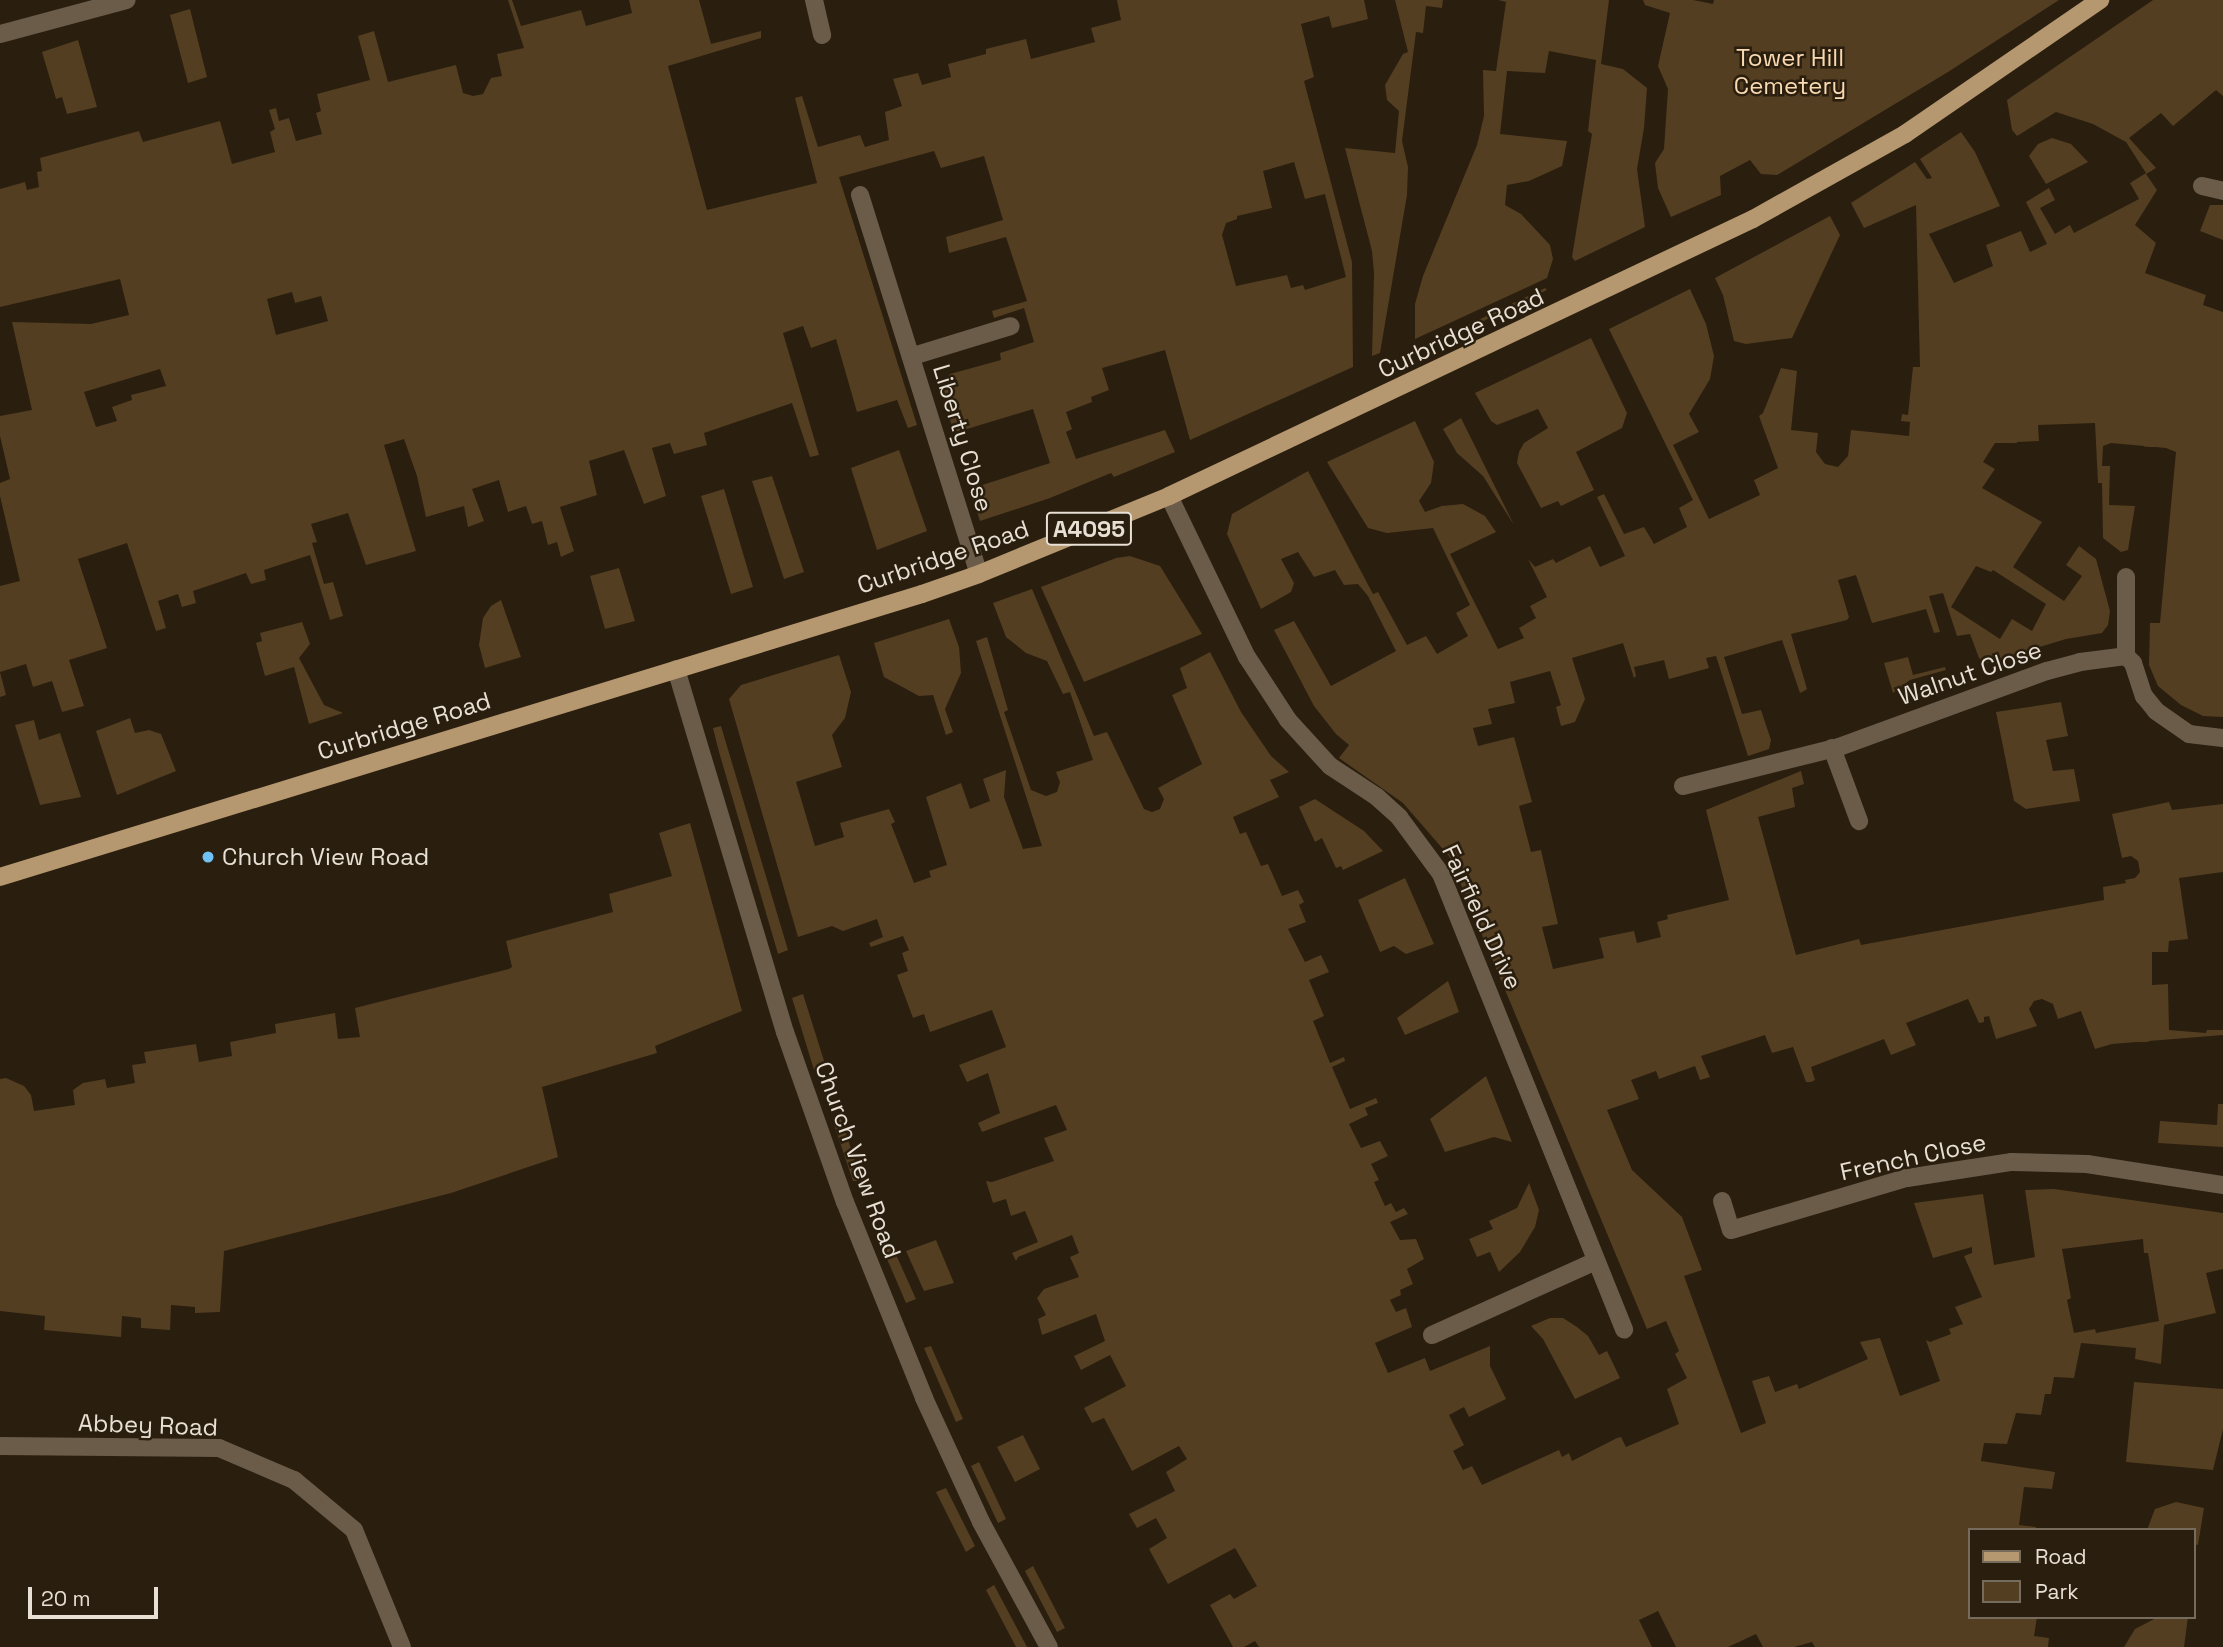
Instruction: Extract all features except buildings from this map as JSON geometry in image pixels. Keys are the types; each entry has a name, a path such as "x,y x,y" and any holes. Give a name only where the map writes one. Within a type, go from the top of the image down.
{"main road":[{"name":"Curbridge Road","path":"0,877 979,574 1168,496 1753,219 1905,134 2100,0"}],"street":[{"path":"0,34 127,0"},
{"path":"814,0 822,36"},
{"path":"2202,186 2223,191"},
{"name":"Liberty Close","path":"860,195 979,574"},
{"name":"Liberty Close","path":"912,356 1011,327"},
{"name":"Fairfield Drive","path":"1168,496 1247,657 1288,720 1330,766 1377,797 1399,817 1441,874 1624,1330"},
{"path":"2126,577 2126,656 2133,663 2144,696 2156,711 2189,734 2223,738"},
{"name":"Walnut Close","path":"1683,786 1832,748 2047,671 2080,662 2126,656"},
{"name":"Church View Road","path":"676,669 785,1032 843,1195 924,1398 981,1522 1049,1647"},
{"path":"1832,748 1859,821"},
{"name":"French Close","path":"1722,1201 1731,1230 1906,1178 2012,1162 2087,1164 2223,1185"},
{"path":"1432,1335 1596,1261"},
{"name":"Abbey Road","path":"0,1446 219,1448 294,1480 354,1530 402,1647"}],"green space":[{"path":"508,0 512,0 521,26 581,10 586,26 632,13 629,0 699,0 711,44 761,31 761,38 668,66 707,210 817,183 795,98 802,96 818,147 860,135 865,147 889,140 885,112 902,106 893,79 918,73 922,85 951,77 948,64 986,54 986,49 1026,39 1031,59 1095,42 1091,28 1121,20 1117,0 1364,0 1368,19 1332,28 1329,16 1301,24 1314,77 1304,81 1352,262 1353,367 1190,440 1165,350 1102,368 1109,390 1091,397 1092,402 1066,412 1072,429 1066,432 1076,459 1165,430 1175,452 1114,477 1111,473 1050,498 980,521 970,489 1050,463 1033,409 954,433 940,387 950,374 1001,360 1000,353 1034,342 1024,308 994,318 992,311 1027,301 1006,237 949,253 946,237 1003,220 984,156 941,168 934,151 839,177 917,425 908,428 897,400 857,412 836,339 811,348 803,326 783,333 819,455 810,457 792,403 704,433 707,445 674,454 670,443 652,448 666,496 644,504 624,450 589,461 597,495 560,507 574,551 561,557 557,542 548,545 542,521 532,524 526,506 508,512 499,480 472,489 484,521 468,527 464,506 426,517 417,476 404,439 384,445 416,551 366,565 348,513 311,524 317,542 312,543 324,584 333,582 343,616 330,620 310,555 264,570 266,580 251,584 246,573 193,591 196,603 182,607 178,594 158,601 166,628 156,631 127,543 78,559 107,648 69,660 84,706 62,712 52,681 33,687 26,664 0,672 0,586 20,581 0,496 0,483 10,479 0,436 0,416 32,410 12,322 91,324 129,315 120,279 0,307 0,189 25,182 27,190 39,187 37,172 42,171 40,158 139,131 143,142 220,121 232,164 275,152 270,132 275,129 269,110 276,108 279,121 289,118 296,141 322,134 316,113 321,111 317,94 370,80 358,36 374,31 388,82 456,65 463,93 473,96 483,94 491,78 502,76 497,54 524,48","holes":["1294,162 1305,199 1325,194 1346,277 1305,290 1303,285 1291,288 1287,275 1236,286 1222,235 1226,223 1237,219 1237,216 1272,208 1263,171","292,292 295,303 321,296 328,321 276,335 267,299","160,369 166,386 131,395 132,400 112,407 117,421 96,427 84,392"]},
{"path":"1395,0 1443,0 1442,8 1426,6 1423,33 1416,32 1402,141 1408,167 1407,195 1380,353 1372,356 1372,251 1345,148 1395,153 1399,111 1387,100 1385,85 1403,54 1408,52"},
{"path":"1498,0 1609,0 1601,64 1623,69 1647,88 1637,169 1645,227 1575,261 1572,257 1592,134 1588,131 1596,60 1549,51 1545,73 1507,71 1500,134 1567,141 1562,166 1529,181 1507,185 1505,205 1521,214 1550,245 1553,259 1547,278 1415,339 1415,304 1423,276 1477,145 1484,116 1483,70 1496,71 1506,2"},
{"name":"Tower Hill Cemetery","path":"1643,0 1693,0 1713,4 1714,0 2059,0 1948,72 1777,175 1761,174 1750,160 1720,176 1721,195 1671,217 1658,188 1655,163 1664,149 1668,89 1658,66 1670,13 1645,5"},
{"path":"2153,0 2223,0 2223,96 2216,90 2173,126 2161,113 2129,138 2156,168 2146,174 2157,190 2135,225 2156,243 2145,273 2206,295 2203,305 2223,312 2223,717 2203,716 2181,705 2158,686 2149,665 2150,623 2160,623 2176,452 2166,448 2111,443 2103,446 2102,466 2110,466 2109,505 2135,506 2128,550 2121,552 2103,538 2102,483 2098,483 2095,423 2038,425 2039,441 1995,443 1983,462 1995,469 1982,488 2042,522 2013,567 2064,601 2082,576 2066,565 2079,546 2096,559 2110,611 2108,625 2102,633 2066,639 1986,663 1979,658 1970,634 1957,636 1943,593 1929,596 1940,632 1934,633 1926,609 1872,623 1856,575 1838,580 1849,617 1847,620 1791,634 1807,689 1804,691 1800,693 1782,640 1724,657 1742,714 1761,710 1771,740 1769,749 1748,756 1716,656 1706,658 1709,668 1669,679 1664,660 1634,667 1634,678 1623,643 1572,658 1585,699 1575,722 1561,726 1556,707 1561,705 1550,671 1510,682 1515,703 1488,709 1492,724 1473,728 1478,746 1514,737 1532,802 1519,806 1531,852 1541,850 1558,924 1542,927 1553,969 1604,958 1599,938 1634,931 1637,943 1661,937 1657,922 1668,919 1667,915 1729,900 1706,810 1801,771 1804,784 1792,788 1795,807 1758,817 1796,955 1859,939 1861,945 2104,900 2103,887 2126,883 2125,880 2135,878 2140,872 2138,861 2131,856 2122,858 2112,814 2169,802 2172,810 2223,804 2223,872 2179,878 2188,939 2169,941 2168,952 2152,952 2152,985 2168,984 2169,1030 2206,1033 2207,1030 2223,1030 2223,1035 2112,1044 2095,1049 2081,1011 2058,1019 2053,1004 2042,999 2034,1001 2029,1009 2037,1026 1996,1039 1989,1016 1979,1023 1968,999 1906,1023 1916,1045 1891,1055 1884,1039 1811,1067 1815,1080 1811,1082 1806,1082 1793,1047 1772,1053 1765,1035 1701,1056 1710,1077 1700,1080 1695,1066 1659,1079 1656,1071 1631,1080 1639,1099 1607,1110 1632,1170 1682,1217 1702,1270 1684,1276 1741,1433 1766,1423 1752,1381 1769,1376 1775,1392 1797,1384 1799,1389 1868,1359 1860,1342 1880,1338 1900,1396 1940,1381 1926,1340 1930,1342 1951,1334 1949,1329 1963,1324 1955,1307 1982,1297 1964,1256 1972,1253 1972,1247 1933,1258 1914,1203 1983,1194 1994,1265 2035,1257 2025,1190 2054,1189 2223,1213 2223,1269 2206,1273 2216,1313 2164,1325 2161,1364 2135,1359 2136,1348 2081,1343 2074,1378 2054,1377 2051,1394 2045,1394 2041,1415 2016,1413 2007,1444 1984,1443 1981,1461 2055,1472 2052,1489 2024,1487 2019,1525 2036,1528 1968,1528 1968,1619 2037,1619 2034,1636 2049,1638 2048,1647 1815,1647 1812,1642 1794,1647 1763,1647 1756,1634 1728,1647 1676,1647 1658,1611 1639,1620 1652,1647 1259,1647 1255,1641 1244,1647 1233,1647 1210,1605 1230,1594 1234,1599 1257,1586 1235,1548 1168,1584 1149,1549 1167,1538 1156,1518 1137,1528 1129,1514 1175,1491 1166,1472 1187,1459 1179,1446 1132,1471 1104,1418 1092,1423 1084,1408 1126,1386 1110,1355 1081,1370 1074,1356 1105,1341 1096,1314 1042,1335 1038,1319 1046,1315 1037,1298 1044,1289 1079,1277 1070,1257 1079,1253 1072,1235 1018,1257 1016,1261 1012,1253 1038,1242 1025,1211 1011,1216 1006,1199 993,1203 986,1181 992,1182 1054,1161 1044,1138 1067,1130 1056,1105 982,1132 978,1123 1000,1113 988,1073 967,1082 959,1065 1006,1047 992,1010 930,1032 924,1014 913,1018 897,975 908,971 902,953 909,950 903,936 871,947 869,943 883,937 877,919 843,931 832,926 798,937 729,699 741,685 839,655 851,692 845,718 832,735 842,767 796,782 815,846 844,837 840,823 889,809 895,822 891,824 914,883 931,877 929,871 947,865 926,797 961,783 970,809 990,801 983,779 1006,770 1004,797 1023,849 1042,846 976,641 987,637 1008,710 1004,712 1031,790 1046,796 1057,792 1060,782 1056,772 1093,760 1070,692 1063,694 1047,661 1026,653 1006,637 993,603 1032,589 1094,736 1107,732 1144,809 1152,812 1160,809 1164,799 1158,788 1202,764 1172,695 1187,688 1180,668 1210,652 1241,712 1271,756 1289,772 1270,780 1279,797 1233,817 1240,834 1246,832 1261,866 1268,864 1282,896 1298,890 1304,902 1299,905 1306,922 1288,929 1305,962 1321,955 1329,972 1309,980 1324,1016 1313,1021 1330,1063 1344,1057 1345,1061 1332,1067 1350,1109 1376,1098 1378,1103 1365,1108 1368,1115 1349,1124 1361,1148 1380,1141 1388,1156 1371,1164 1379,1180 1374,1182 1385,1206 1391,1203 1396,1212 1404,1208 1408,1214 1390,1222 1400,1240 1416,1239 1424,1259 1407,1269 1413,1284 1400,1290 1401,1295 1390,1300 1396,1312 1406,1308 1412,1327 1375,1343 1388,1373 1425,1358 1430,1371 1490,1346 1490,1366 1506,1399 1469,1417 1464,1407 1449,1415 1464,1445 1453,1451 1463,1470 1472,1466 1482,1485 1559,1450 1562,1457 1569,1453 1572,1461 1617,1438 1621,1437 1626,1447 1679,1424 1667,1389 1687,1378 1675,1354 1679,1351 1666,1321 1647,1329 1449,856 1403,803 1339,758 1349,745 1336,734 1314,706 1274,630 1294,621 1331,686 1396,651 1368,596 1358,584 1344,585 1335,570 1314,577 1298,552 1281,559 1294,583 1291,592 1261,609 1227,534 1232,514 1308,471 1373,594 1378,592 1407,645 1426,636 1437,654 1468,636 1456,613 1470,605 1433,528 1387,533 1368,528 1327,462 1415,421 1434,462 1431,483 1419,501 1425,512 1442,506 1463,504 1485,516 1496,532 1450,554 1498,649 1524,638 1519,628 1536,618 1530,606 1547,597 1528,559 1535,567 1553,559 1556,563 1590,546 1600,567 1625,556 1597,497 1604,494 1624,534 1644,527 1654,544 1687,527 1679,508 1693,500 1609,329 1690,289 1706,324 1714,356 1710,379 1689,414 1699,432 1673,445 1709,519 1760,495 1754,480 1778,468 1759,416 1763,413 1781,368 1797,371 1791,430 1818,433 1816,452 1825,464 1838,467 1848,456 1851,430 1909,436 1910,422 1901,421 1902,414 1908,415 1913,367 1920,367 1916,205 1864,228 1851,203 1915,162 1927,179 1932,178 1920,159 1961,132 1975,152 2000,206 1929,234 1954,283 1993,266 1986,245 2021,231 2030,252 2047,244 2026,202 2049,188 2055,200 2040,208 2055,234 2070,225 2074,233 2139,199 2130,183 2146,173 2126,142 2093,124 2056,112 2017,136 2012,130 2007,100","holes":["1976,566 1991,572 1993,570 2046,604 2032,631 2012,619 2000,639 1951,607","2143,1239 2144,1253 2148,1253 2159,1321 2096,1333 2095,1329 2074,1333 2067,1300 2071,1298 2062,1249"]},
{"path":"190,9 207,77 188,83 170,15"},
{"path":"78,40 97,107 67,114 62,97 56,99 42,52"},
{"path":"2052,138 2071,144 2088,162 2046,184 2029,156 2038,144"},
{"path":"2210,205 2223,205 2223,240 2200,231"},
{"path":"1830,216 1840,235 1792,338 1746,344 1734,341 1723,295 1715,278"},
{"path":"1545,288 1547,290 1422,351 1420,348"},
{"path":"1591,338 1627,413 1622,428 1576,452 1594,490 1561,506 1558,501 1541,508 1517,463 1524,443 1548,428 1538,409 1497,425 1491,421 1475,393"},
{"path":"1461,418 1514,525 1483,476 1457,453 1443,429"},
{"path":"899,450 927,531 877,550 851,468"},
{"path":"772,476 804,572 784,579 752,481"},
{"path":"724,489 753,587 731,594 701,496"},
{"path":"1130,556 1160,566 1202,634 1084,682 1041,587 1116,558"},
{"path":"619,568 635,621 605,629 590,576"},
{"path":"501,600 521,657 485,668 479,645 483,618 491,606"},
{"path":"949,619 959,647 961,673 945,709 953,732 946,735 933,695 919,696 884,677 874,643"},
{"path":"302,622 310,644 299,658 324,705 343,713 309,724 294,667 265,676 256,643 262,641 260,633"},
{"path":"1908,657 1913,675 1945,667 1946,670 1910,680 1893,693 1884,663"},
{"path":"0,672 6,695 0,697"},
{"path":"2061,702 2068,736 2046,740 2053,771 2074,769 2080,801 2026,809 2014,801 1996,712"},
{"path":"130,718 135,733 149,730 161,734 176,771 117,795 96,731"},
{"path":"34,720 39,740 60,733 81,797 40,805 15,725"},
{"path":"721,726 788,950 778,954 713,728"},
{"path":"1315,799 1364,831 1383,851 1343,870 1341,866 1336,868 1322,838 1315,842 1299,807"},
{"path":"690,823 742,1011 655,1046 657,1053 542,1087 558,1157 451,1193 224,1251 220,1312 195,1313 195,1307 171,1305 170,1330 141,1328 141,1318 122,1316 121,1337 44,1330 45,1316 0,1311 0,1079 6,1078 24,1086 31,1095 34,1111 75,1105 73,1090 83,1083 105,1079 107,1088 135,1083 132,1065 146,1063 144,1052 196,1044 199,1062 232,1056 230,1042 276,1033 275,1024 335,1013 338,1039 360,1037 355,1008 509,969 512,967 506,941 613,912 609,894 672,876 659,833"},
{"path":"1405,878 1434,944 1406,954 1394,946 1380,952 1358,900"},
{"path":"1448,981 1459,1012 1405,1035 1397,1018"},
{"path":"803,994 826,1067 814,1070 792,998"},
{"path":"1486,1076 1512,1142 1494,1137 1445,1152 1430,1119"},
{"path":"2218,1104 2223,1104 2223,1147 2158,1143 2160,1121 2217,1125"},
{"path":"841,1119 862,1181 853,1181 833,1122"},
{"path":"1529,1183 1539,1210 1535,1227 1520,1252 1499,1272 1490,1252 1477,1257 1469,1239 1493,1229 1489,1221 1517,1208"},
{"path":"884,1228 916,1299 906,1303 875,1231"},
{"path":"936,1240 954,1283 924,1291 906,1251"},
{"path":"1550,1318 1563,1318 1577,1327 1588,1336 1599,1355 1607,1351 1620,1378 1575,1399 1543,1339 1531,1326"},
{"path":"931,1346 963,1419 956,1422 924,1348"},
{"path":"2134,1382 2223,1389 2223,1429 2213,1470 2126,1462"},
{"path":"1023,1435 1040,1469 1015,1482 997,1447"},
{"path":"979,1462 1006,1519 998,1523 971,1466"},
{"path":"946,1488 975,1546 966,1552 936,1492"},
{"path":"2176,1502 2204,1508 2198,1545 2195,1544 2195,1528 2148,1528 2155,1509"},
{"path":"1033,1566 1065,1628 1057,1632 1025,1571"},
{"path":"994,1585 1027,1647 1016,1647 986,1590"},
{"path":"2154,1619 2188,1619 2184,1647 2124,1647 2135,1629"}],"place":[{"name":"Church View Road","path":"208,857"}]}
